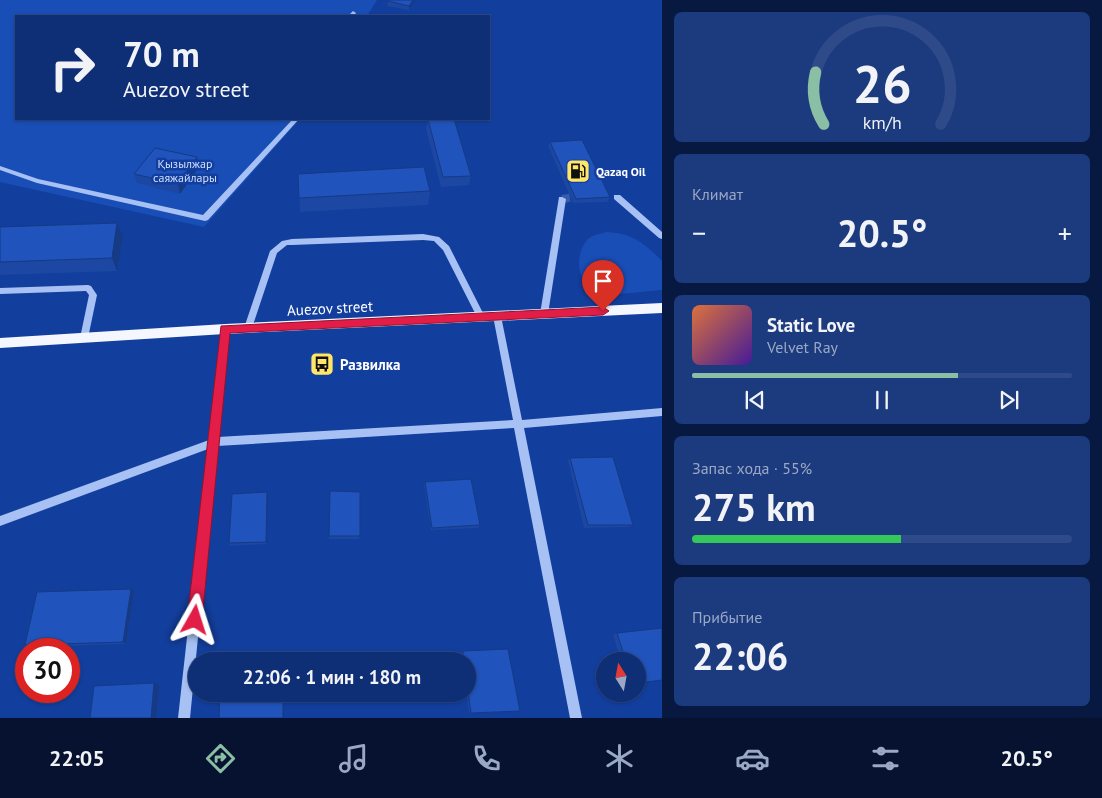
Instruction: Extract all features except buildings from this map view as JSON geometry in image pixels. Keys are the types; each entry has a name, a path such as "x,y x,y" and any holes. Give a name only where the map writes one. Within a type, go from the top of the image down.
{"main road":[{"name":"Auezov street","path":"0,343 225,329 662,308"}],"street":[{"path":"0,168 37,180 205,218 295,120"},
{"path":"617,197 662,236"},
{"path":"544,314 562,199"},
{"path":"248,328 274,251 284,243 292,242 423,237 436,239 446,248 481,317"},
{"path":"0,291 88,288 93,295 84,338"},
{"path":"497,316 576,718"},
{"path":"184,718 225,329"},
{"path":"0,520 214,442 519,424 662,412"}],"green space":[{"name":"Қызылжар саяжайлары","path":"0,0 377,0 368,15 15,15 15,120 299,120 204,227 0,182"},
{"path":"606,232 630,236 648,248 662,261 662,290 607,294 592,290 586,285 582,278 579,262 583,245 588,239"}],"tunnel":[{"path":"562,199 582,196"}],"place":[{"name":"Qazaq Oil","path":"578,171"},
{"name":"Развилка","path":"322,364"}],"route":[{"path":"195,620 225,329 603,311"}]}
